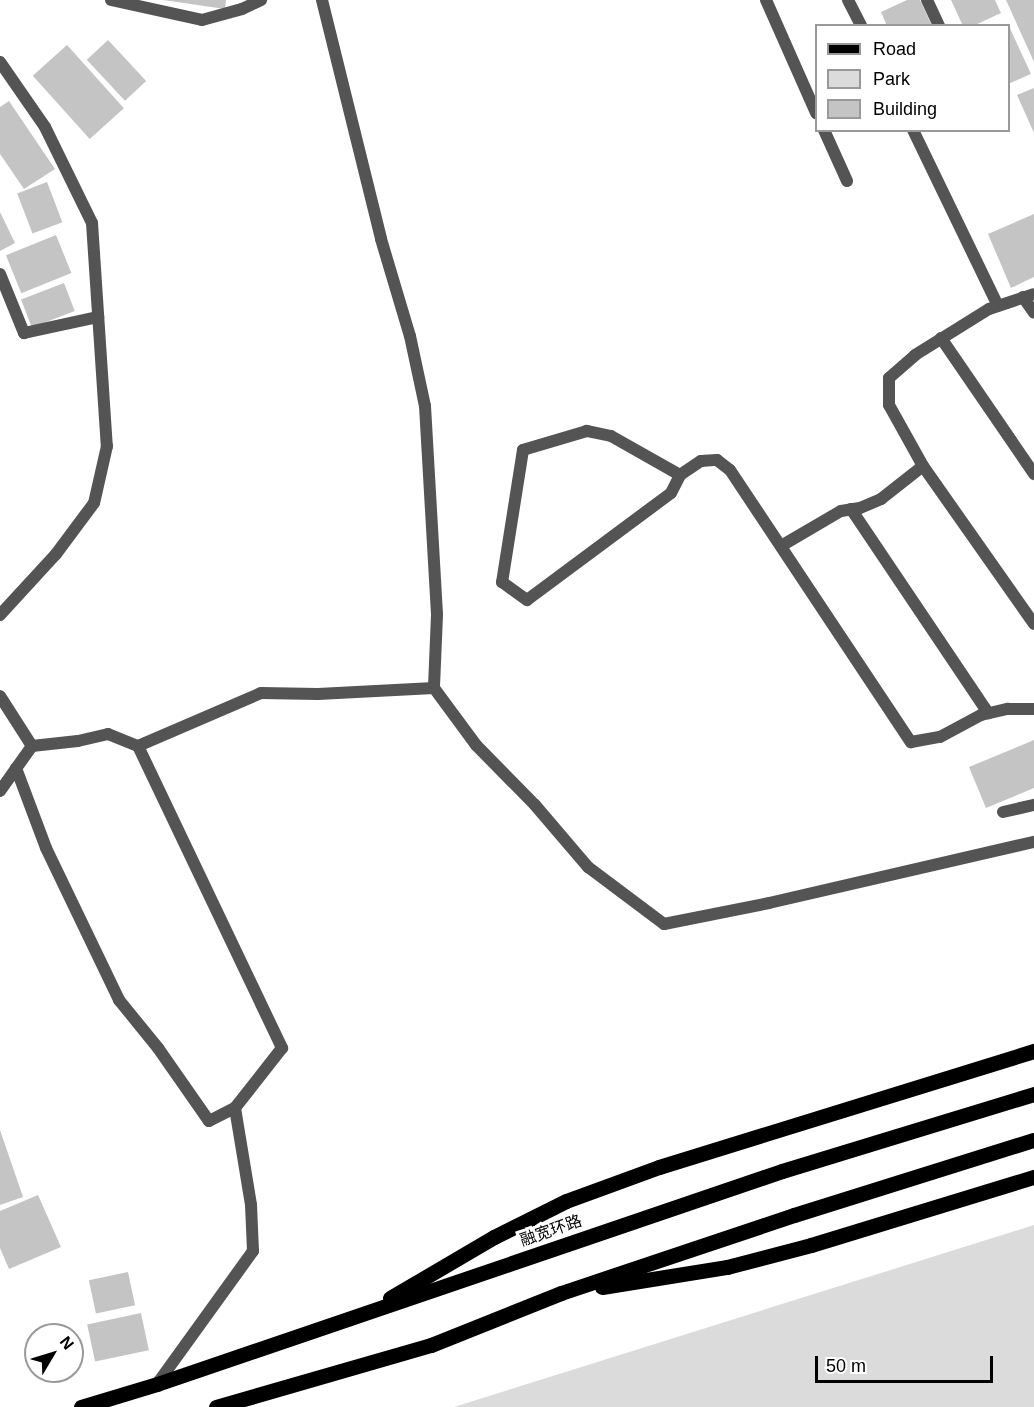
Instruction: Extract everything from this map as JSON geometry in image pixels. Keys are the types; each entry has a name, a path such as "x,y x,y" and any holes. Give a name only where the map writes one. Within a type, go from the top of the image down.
{"main road":[{"path":"364,1314 494,1237 566,1201 659,1167 1034,1051"},
{"name":"融宽环路","path":"81,1407 158,1384 782,1171 1034,1094"},
{"path":"216,1407 431,1345 561,1293 794,1215 1034,1140"},
{"path":"561,1293 727,1267 811,1245 1034,1177"}],"street":[{"path":"111,0 201,20 242,9 261,0"},
{"path":"322,0 381,239 410,336 425,406 437,615 434,688 476,745 535,805 588,867 664,924 769,903 1034,842"},
{"path":"766,0 815,111"},
{"path":"848,0 860,24"},
{"path":"927,0 938,24"},
{"path":"0,62 45,127 92,224 107,446 94,503 56,554 0,615"},
{"path":"825,132 847,181"},
{"path":"914,132 998,306"},
{"path":"0,274 24,333 98,317"},
{"path":"1034,313 1029,295 998,306 915,355 889,378 889,405 923,466 1034,624"},
{"path":"941,338 1034,474"},
{"path":"680,475 611,436 587,431 523,450 502,582 527,600 671,493 680,475 701,461 717,460 730,470 911,742 940,737 988,713 1008,709 1034,709"},
{"path":"781,546 841,511 881,499 923,466"},
{"path":"851,509 988,713"},
{"path":"138,746 261,693 318,694 434,688"},
{"path":"0,696 32,746"},
{"path":"0,791 16,768 32,746 78,741 108,734 138,746 282,1048 235,1108 209,1121 158,1048 119,1000 45,848 16,768"},
{"path":"1003,812 1034,805"},
{"path":"158,1384 253,1251 251,1205 235,1108"}],"green space":[{"path":"1034,1225 1034,1407 454,1407"}],"building":[{"path":"163,0 226,0 225,9"},
{"path":"907,0 920,0 931,24 886,24 881,12"},
{"path":"951,0 995,0 1001,13 977,24 962,24"},
{"path":"1006,0 1034,0 1034,62"},
{"path":"1010,28 1031,74 1010,83"},
{"path":"108,40 146,81 125,101 87,60"},
{"path":"67,45 124,108 90,139 33,76"},
{"path":"1034,88 1034,133 1017,95"},
{"path":"9,101 55,169 24,189 0,154 0,107"},
{"path":"47,182 62,222 33,234 17,193"},
{"path":"0,212 15,243 0,251"},
{"path":"1034,214 1034,277 1011,288 988,234"},
{"path":"56,235 71,273 21,293 6,255"},
{"path":"64,283 75,311 32,327 21,299"},
{"path":"1034,740 1034,788 986,808 969,767"},
{"path":"0,1130 23,1197 0,1205"},
{"path":"38,1195 61,1247 9,1269 0,1248 0,1211"},
{"path":"128,1272 135,1305 96,1314 89,1280"},
{"path":"141,1313 149,1350 95,1362 87,1324"}]}
